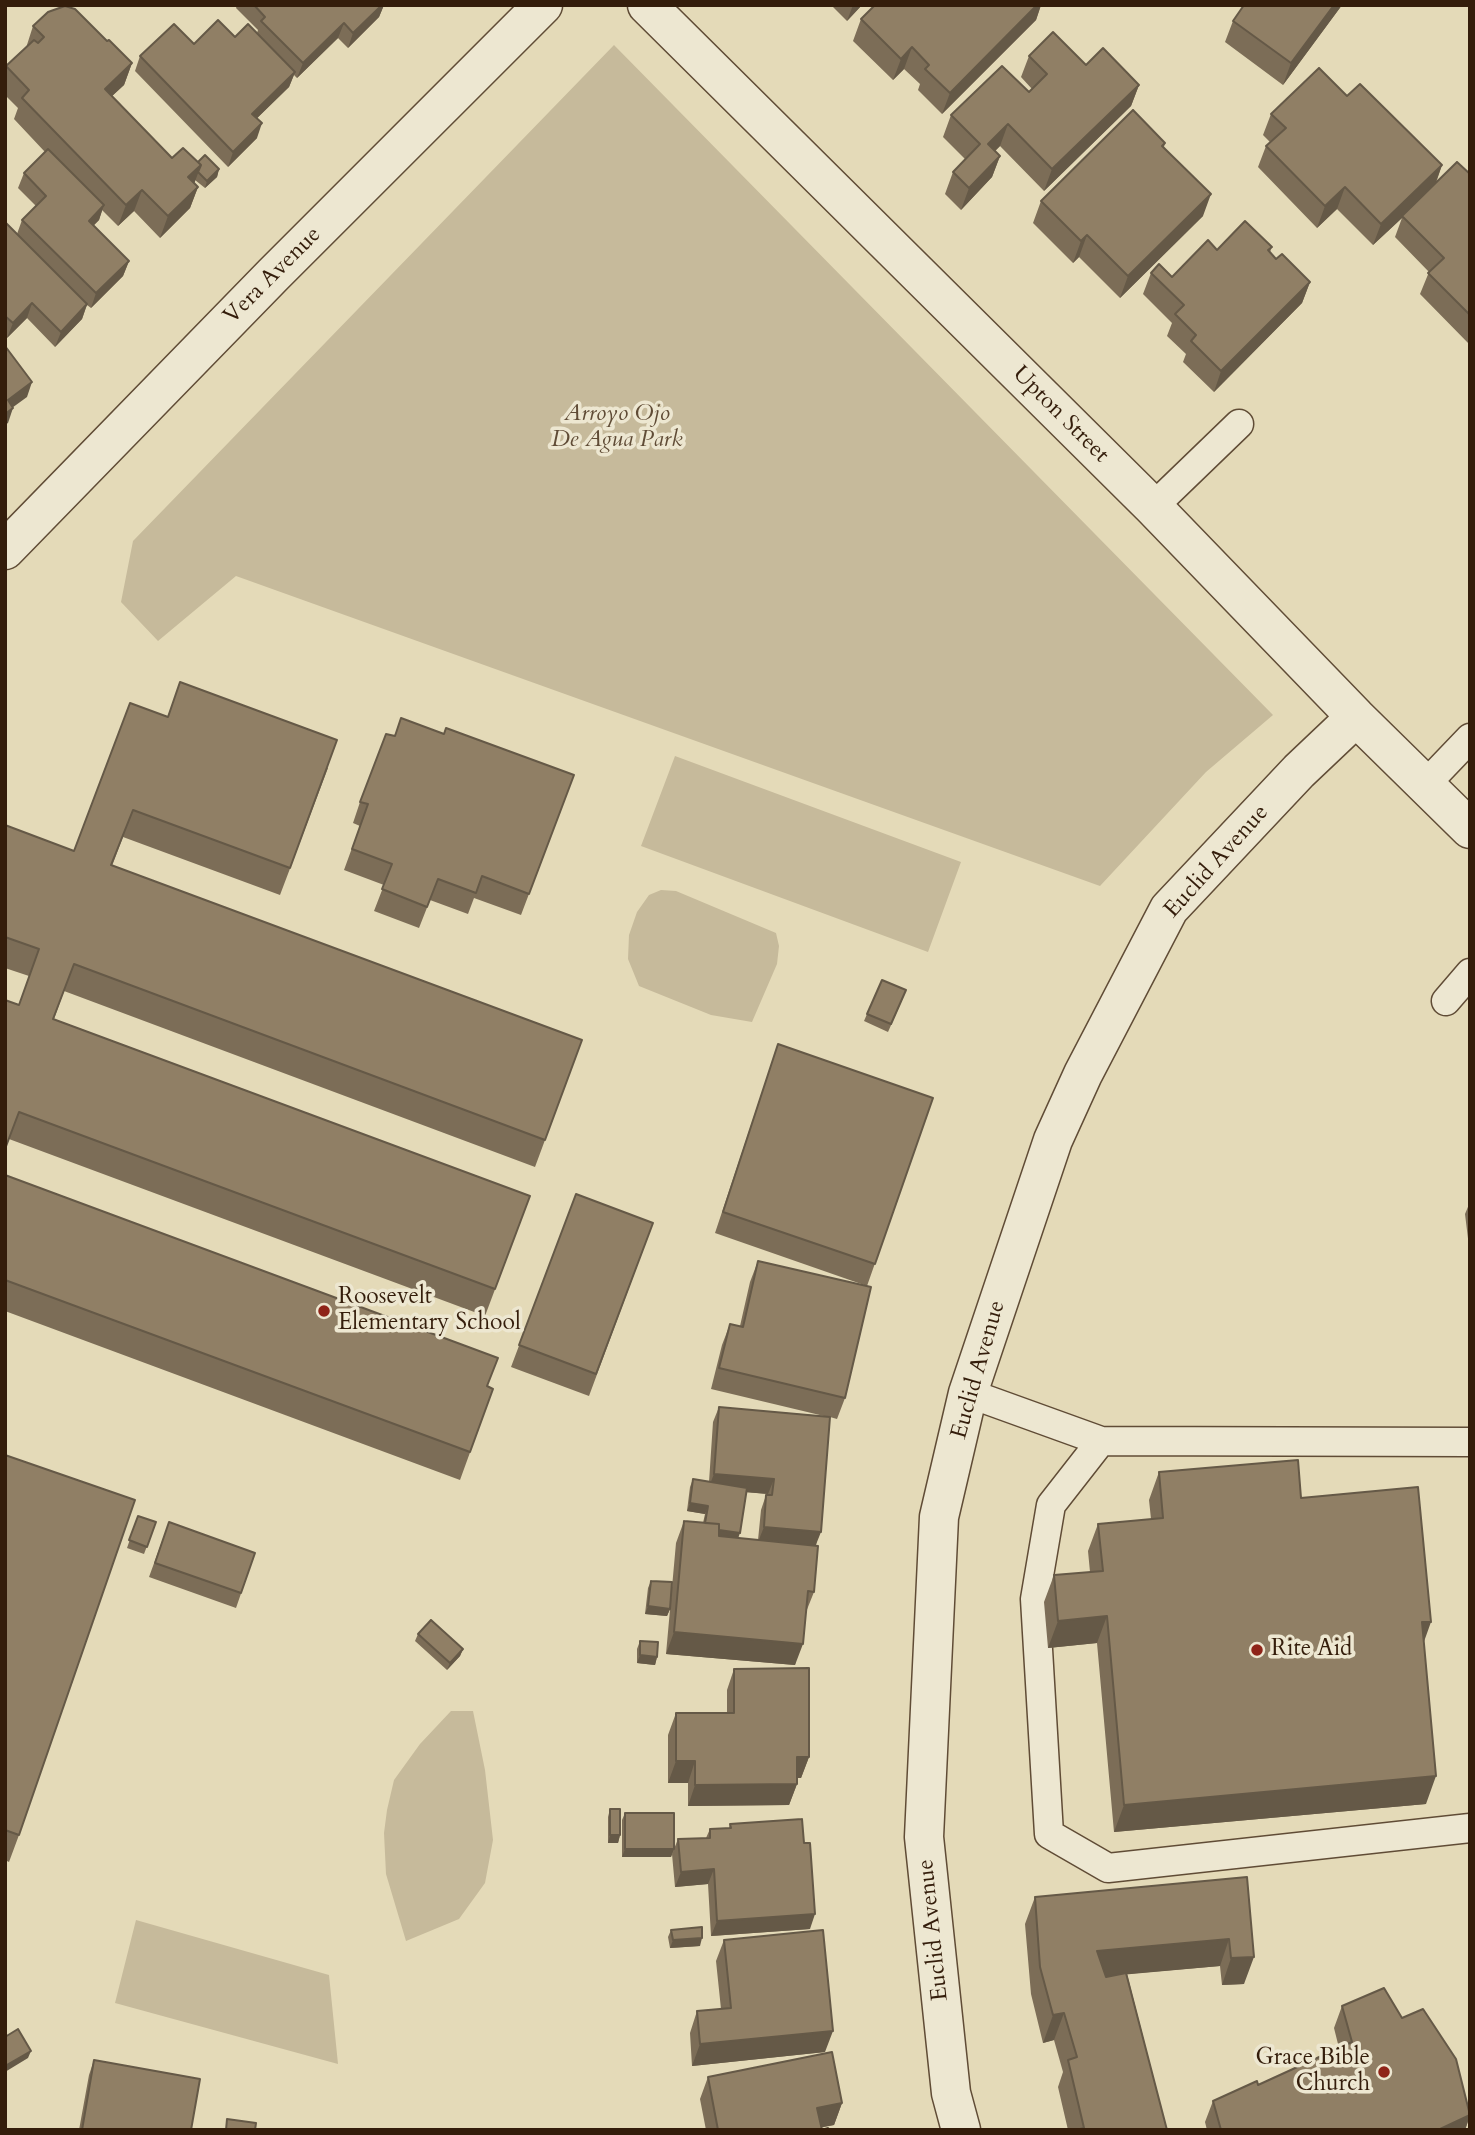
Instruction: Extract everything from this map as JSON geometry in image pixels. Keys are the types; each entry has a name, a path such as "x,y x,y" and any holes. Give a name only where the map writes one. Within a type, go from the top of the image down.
{"street":[{"name":"Vera Avenue","path":"5,550 273,275 543,5"},
{"name":"Upton Street","path":"647,5 1153,507 1356,717 1470,829"},
{"name":"Euclid Avenue","path":"961,2130 951,2093 924,1837 939,1517 968,1393 1053,1140 1083,1074 1169,909 1299,771 1356,717"}],"lane":[{"path":"1153,507 1239,424"},
{"path":"1425,785 1470,738"},
{"path":"1446,1000 1470,973"},
{"path":"968,1393 1101,1441 1470,1442"},
{"path":"1101,1441 1051,1504 1035,1599 1049,1835 1108,1868 1470,1828"}],"green space":[{"name":"Arroyo Ojo De Agua Park","path":"614,45 1273,715 1206,772 1100,886 236,576 158,641 121,602 133,541"},
{"path":"675,756 961,862 928,952 641,846"},
{"path":"661,890 676,891 776,933 779,946 777,964 752,1022 711,1015 639,986 628,959 629,935 637,912 649,895"},
{"path":"451,1711 473,1711 485,1770 493,1840 485,1883 459,1919 406,1941 386,1874 384,1833 387,1810 394,1780 420,1744"},
{"path":"136,1920 329,1975 338,2064 115,2003"}],"building":[{"path":"254,5 382,5 353,33 344,23 303,63 261,21 265,17"},
{"path":"875,5 1037,5 950,93 925,69 929,65 912,47 901,59 861,19"},
{"path":"1244,5 1334,5 1291,63 1233,21"},
{"path":"65,6 75,9 132,63 105,89 172,158 183,148 201,165 188,177 198,187 168,216 142,190 126,205 22,98 29,90 6,66 34,40 38,43 44,37 33,26 48,12"},
{"path":"218,20 235,37 248,24 295,72 252,114 262,123 233,152 140,56 174,24 194,44"},
{"path":"1053,32 1086,65 1103,48 1139,85 1052,169 1008,124 988,144 1000,156 969,188 953,172 980,144 951,115 1002,66 1029,92 1047,74 1029,56"},
{"path":"1319,68 1347,96 1360,84 1442,165 1381,224 1345,187 1325,206 1266,146 1286,128 1271,114"},
{"path":"1133,110 1165,143 1162,146 1211,194 1128,276 1087,235 1081,241 1041,201"},
{"path":"48,149 104,205 89,221 129,261 96,293 22,220 46,196 24,173"},
{"path":"205,155 219,169 207,181 198,172 201,165 198,162"},
{"path":"1457,162 1470,174 1470,315 1428,273 1444,258 1402,216"},
{"path":"1245,221 1272,247 1268,250 1276,259 1282,254 1310,282 1221,371 1191,341 1196,335 1175,314 1184,305 1151,273 1159,264 1172,277 1208,240 1217,250"},
{"path":"5,222 87,304 61,332 32,303 13,323 5,316"},
{"path":"5,346 32,382 8,400 13,408 5,414"},
{"path":"180,682 337,740 290,868 133,810 111,865 582,1040 545,1140 74,964 53,1019 530,1196 495,1289 19,1112 5,1149 5,1000 19,1005 39,949 5,937 5,825 74,851 130,703 168,717"},
{"path":"401,718 444,734 446,728 574,775 529,894 482,876 476,893 438,879 427,907 382,889 392,864 352,849 368,804 360,802 386,734 395,736"},
{"path":"882,980 906,990 891,1024 867,1014"},
{"path":"778,1044 933,1098 875,1264 723,1212"},
{"path":"5,1175 498,1358 487,1386 493,1389 470,1452 5,1280"},
{"path":"576,1194 653,1223 596,1374 519,1345"},
{"path":"758,1261 871,1287 845,1398 719,1368 730,1324 743,1327"},
{"path":"719,1407 830,1417 821,1532 764,1527 766,1495 772,1495 774,1479 714,1474"},
{"path":"5,1455 135,1500 19,1835 5,1830"},
{"path":"1298,1460 1301,1498 1418,1487 1431,1622 1422,1622 1436,1776 1124,1805 1107,1616 1058,1621 1054,1575 1103,1571 1098,1524 1163,1518 1159,1472"},
{"path":"693,1479 747,1488 740,1533 719,1530 719,1524 705,1523 708,1506 690,1503"},
{"path":"138,1516 156,1522 147,1547 129,1540"},
{"path":"684,1521 719,1524 719,1536 818,1546 814,1592 808,1591 803,1644 674,1632"},
{"path":"169,1522 255,1553 241,1593 155,1563"},
{"path":"651,1581 672,1582 670,1609 648,1606"},
{"path":"431,1620 463,1649 450,1663 418,1634"},
{"path":"640,1641 658,1642 657,1657 640,1655"},
{"path":"809,1668 809,1757 797,1757 797,1784 695,1785 695,1761 676,1761 676,1713 734,1713 734,1669"},
{"path":"610,1809 620,1809 620,1835 610,1835"},
{"path":"625,1813 674,1813 674,1849 625,1849"},
{"path":"802,1819 804,1843 810,1843 815,1914 717,1921 714,1869 681,1872 678,1839 710,1838 710,1829 731,1828 730,1824"},
{"path":"1247,1877 1254,1957 1231,1958 1229,1939 1097,1951 1106,1977 1126,1973 1167,2130 1076,2130 1084,2128 1068,2060 1077,2057 1064,2013 1053,2015 1040,1967 1035,1897"},
{"path":"702,1927 702,1938 673,1940 671,1930"},
{"path":"823,1930 833,2031 700,2044 697,2011 731,2008 724,1940"},
{"name":"Grace Bible Church","path":"1384,1988 1402,2018 1423,2009 1456,2059 1470,2115 1438,2130 1221,2130 1213,2101 1257,2081 1258,2085 1352,2042 1342,2006"},
{"path":"18,2029 31,2051 5,2066 5,2037"},
{"path":"832,2052 842,2103 817,2108 822,2130 718,2130 708,2077"},
{"path":"94,2060 200,2079 191,2130 82,2130"},
{"path":"227,2119 256,2123 255,2130 226,2130"}],"place":[{"name":"Roosevelt Elementary School","path":"324,1311"},
{"name":"Rite Aid","path":"1257,1650"},
{"name":"Grace Bible Church","path":"1384,2072"}]}
